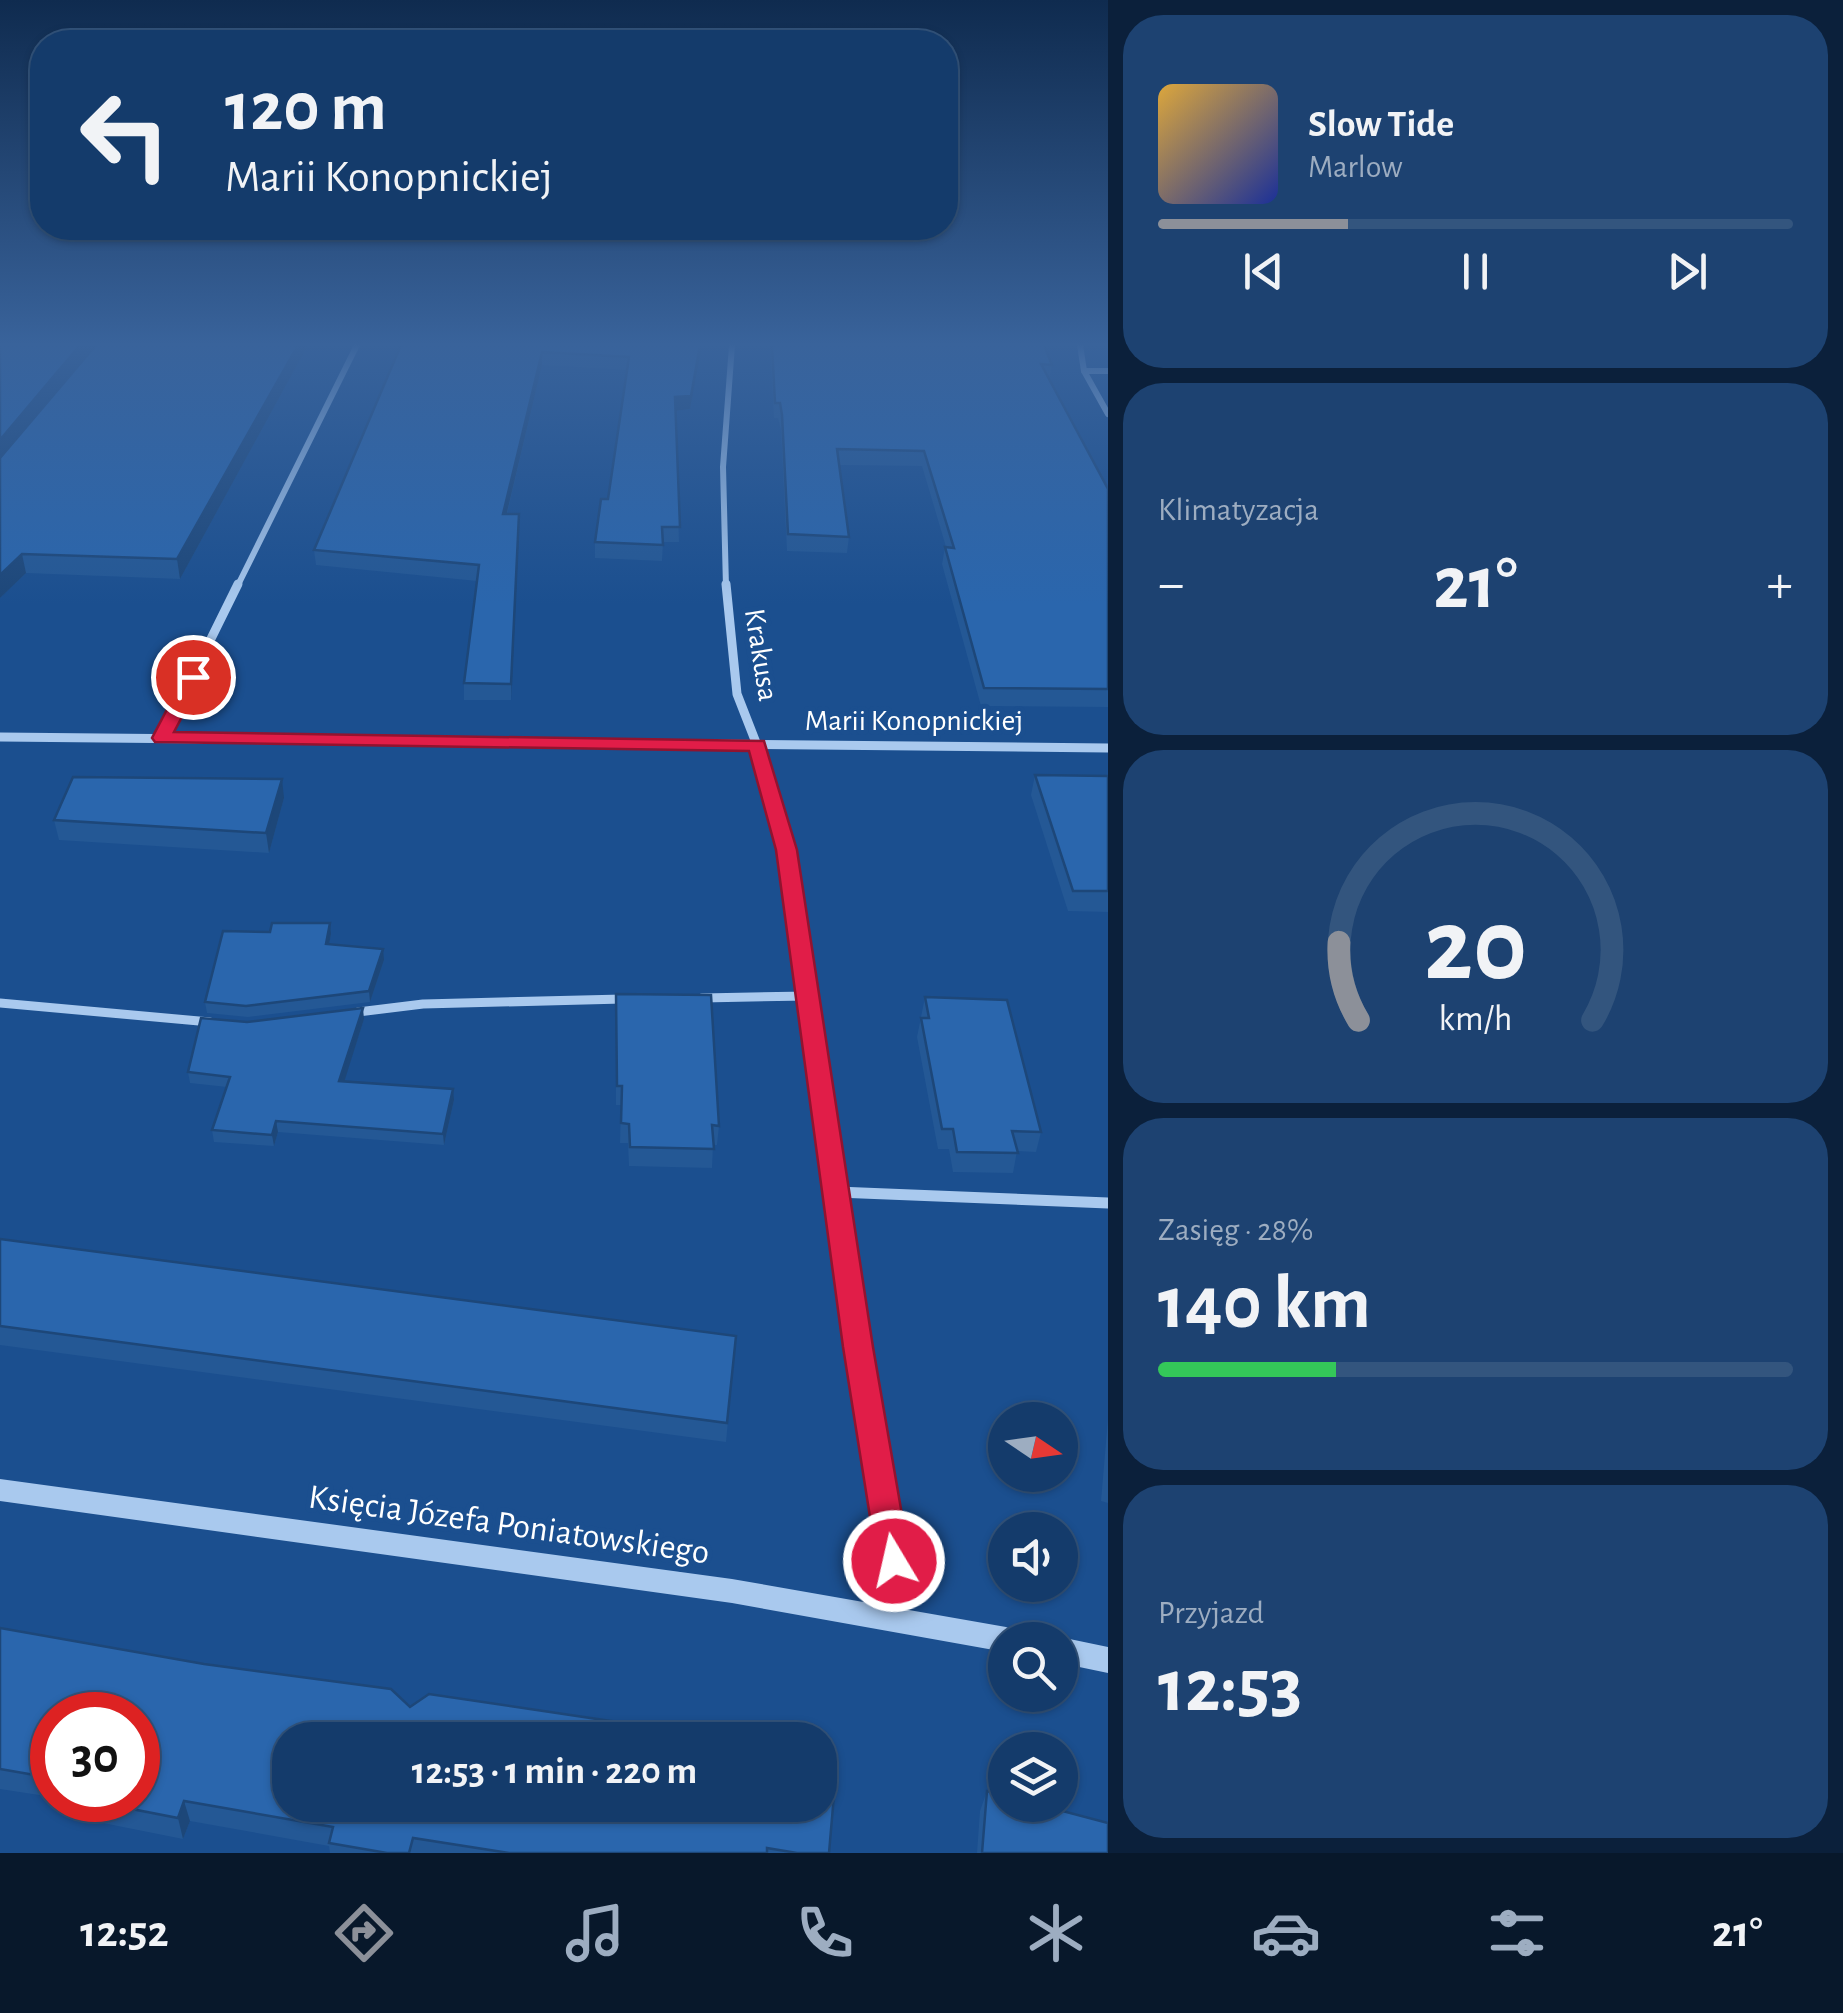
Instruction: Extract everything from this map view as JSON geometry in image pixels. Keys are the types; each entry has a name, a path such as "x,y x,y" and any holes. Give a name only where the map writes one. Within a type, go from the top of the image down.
{"street":[{"path":"162,738 314,431"},
{"name":"Krakusa","path":"726,431 729,639 737,694 757,745 786,850 894,1561 892,1618"},
{"name":"Marii Konopnickiej","path":"0,736 1108,748"},
{"path":"837,1192 1108,1203"},
{"name":"Księcia Józefa Poniatowskiego","path":"0,1490 732,1591 988,1637"},
{"path":"1078,1654 1108,1660"}],"lane":[{"path":"694,998 808,996"},
{"path":"346,1014 423,1004 638,999"},
{"path":"0,1003 230,1024"}],"building":[{"path":"23,431 249,431 177,559 22,554 0,575 0,458"},
{"path":"364,431 523,431 503,514 519,514 511,684 464,683 479,565 314,550"},
{"path":"618,431 676,431 680,527 662,527 663,545 595,542 601,499 608,499"},
{"path":"783,431 1077,431 1108,489 1108,689 984,688 945,547 954,548 924,451 837,449 849,537 788,534"},
{"path":"1035,775 1108,776 1108,891 1073,891"},
{"path":"73,777 282,779 266,833 54,820"},
{"path":"272,923 330,923 326,944 383,949 369,991 246,1006 205,1002 223,931 270,932"},
{"path":"616,994 711,995 719,1126 712,1125 714,1149 630,1147 629,1124 621,1123 622,1086 617,1086"},
{"path":"925,997 1007,1000 1041,1132 1012,1131 1018,1153 957,1152 953,1129 942,1129 921,1018 929,1018"},
{"path":"363,1008 339,1081 453,1089 443,1134 276,1121 272,1135 212,1130 230,1077 188,1072 201,1018 247,1022"},
{"path":"0,1239 736,1336 727,1423 0,1326"},
{"path":"0,1628 204,1664 391,1689 410,1707 429,1694 617,1722 272,1722 272,1816 184,1801 178,1818 160,1814 160,1692 30,1692 30,1774 0,1769"},
{"path":"987,1791 988,1822 1078,1822 1078,1815 1108,1823 1108,1853 982,1853"},
{"path":"304,1822 832,1822 829,1853 767,1848 767,1853 509,1853 413,1838 409,1853 387,1853 329,1843 333,1827"}],"route":[{"path":"193,677 162,738 757,745 771,781 786,850 858,1347 894,1561"}]}
